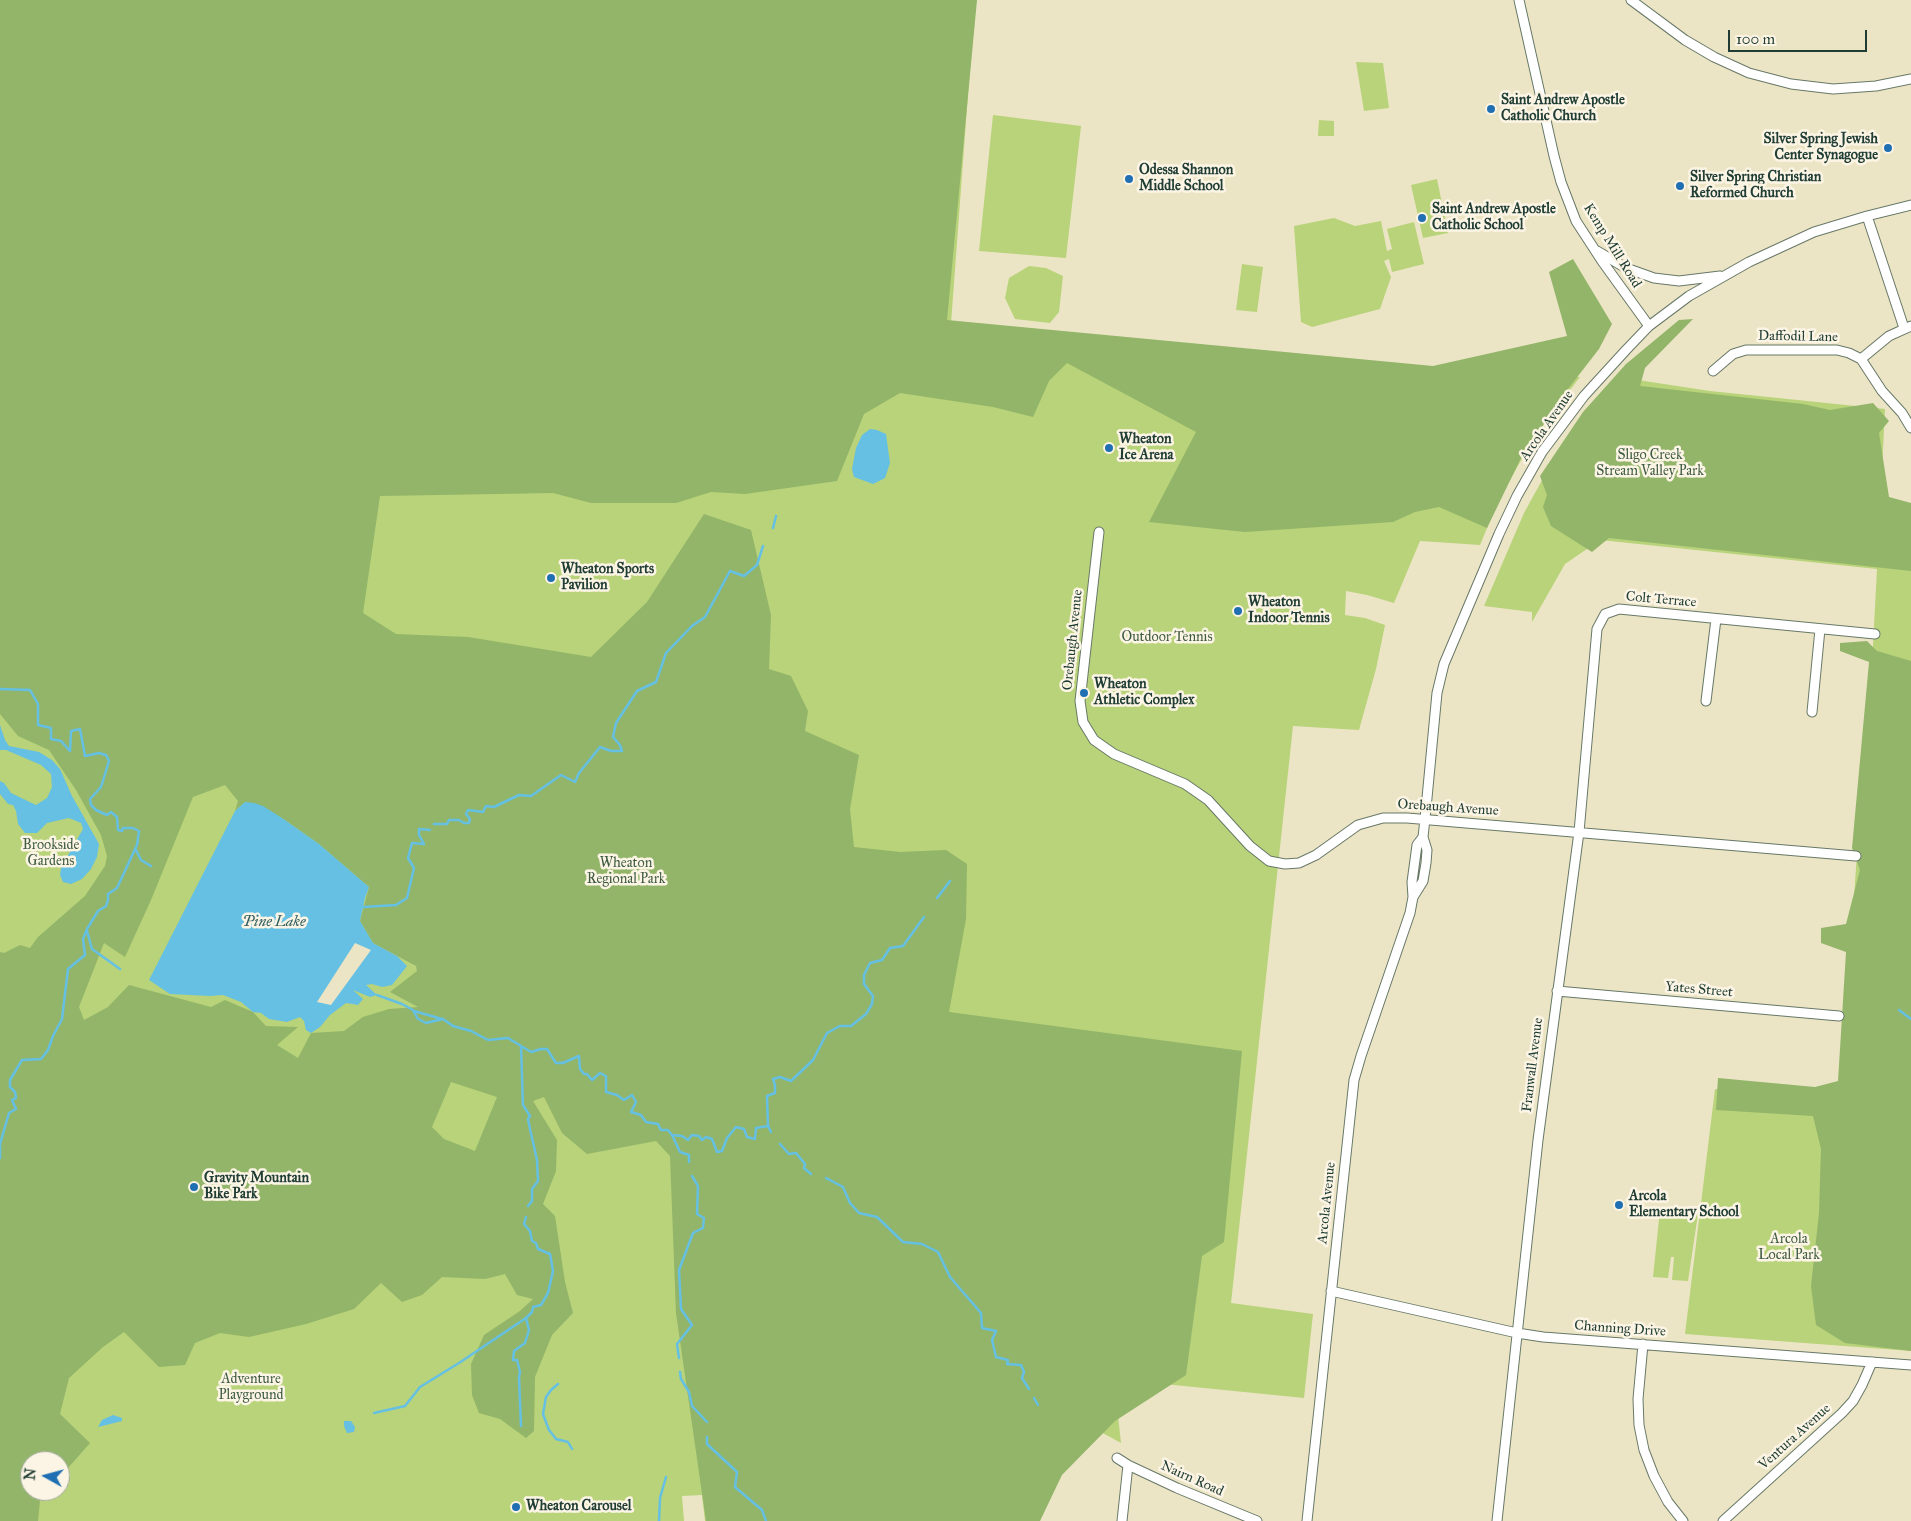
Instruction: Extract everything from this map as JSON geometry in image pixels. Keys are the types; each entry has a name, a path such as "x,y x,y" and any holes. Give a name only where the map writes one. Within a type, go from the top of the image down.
{"street":[{"name":"Kemp Mill Road","path":"1518,0 1545,122 1561,182 1576,221 1594,250 1649,326"},
{"path":"1631,0 1700,49 1714,57 1758,75 1791,84 1833,89 1876,86 1911,79"},
{"name":"Arcola Avenue","path":"1307,1521 1354,1080 1410,913 1417,845 1423,837 1437,693 1444,664 1499,534 1517,496 1542,452 1584,396 1649,326 1689,296 1749,262 1814,232 1911,205"},
{"path":"1867,216 1908,327 1889,336 1861,359 1882,391 1902,413 1911,428"},
{"path":"1594,250 1626,268 1654,278 1679,281 1724,276"},
{"name":"Daffodil Lane","path":"1713,371 1733,354 1746,350 1837,350 1861,359"},
{"name":"Orebaugh Avenue","path":"1099,532 1080,701 1083,722 1094,740 1114,754 1185,784 1208,800 1250,846 1270,861 1285,864 1299,863 1316,855 1358,825 1383,818 1425,819 1856,856"},
{"name":"Colt Terrace","path":"1605,614 1619,609 1876,634"},
{"name":"Franwall Avenue","path":"1497,1521 1538,1140 1579,832 1597,629 1605,614"},
{"path":"1706,701 1716,619"},
{"path":"1812,712 1820,629"},
{"name":"Yates Street","path":"1557,991 1839,1016"},
{"name":"Channing Drive","path":"1331,1291 1517,1333 1543,1337 1911,1365"},
{"path":"1643,1344 1638,1400 1639,1425 1644,1450 1654,1476 1665,1496 1683,1521"},
{"name":"Ventura Avenue","path":"1723,1521 1842,1413 1862,1385 1872,1362"},
{"name":"Nairn Road","path":"1117,1458 1186,1492 1257,1521"},
{"path":"1122,1521 1128,1465"}],"green space":[{"name":"Wheaton Regional Park","path":"0,0 975,0 950,337 1580,377 1546,421 1525,453 1497,504 1480,545 1420,541 1394,603 1346,591 1345,615 1365,618 1385,625 1376,669 1359,730 1293,726 1231,1303 1313,1314 1304,1398 1114,1379 1121,1443 1044,1401 1030,1521 705,1521 702,1495 682,1496 684,1521 0,1521"},
{"name":"Wheaton Regional Park","path":"0,0 977,0 947,320 1433,366 1567,336 1549,272 1573,259 1612,324 1599,349 1561,398 1520,460 1487,528 1439,507 1415,512 1393,522 1245,532 1149,522 1196,432 1067,363 1049,381 1033,417 993,407 900,393 864,414 837,481 745,494 711,492 676,503 591,503 553,493 380,496 363,613 396,634 468,637 591,657 647,602 704,514 751,530 771,615 769,669 791,676 808,711 805,731 859,755 850,809 854,847 900,852 946,850 967,864 966,919 949,1012 1242,1051 1224,1242 1202,1256 1186,1375 1115,1421 1062,1475 1040,1521 706,1521 676,1313 670,1156 656,1141 587,1154 562,1133 544,1097 533,1101 557,1140 556,1171 543,1204 555,1216 565,1282 573,1313 552,1335 535,1377 534,1431 526,1438 500,1419 479,1413 472,1395 471,1364 484,1335 520,1311 533,1299 517,1295 505,1274 485,1279 442,1277 422,1295 402,1302 381,1283 354,1309 306,1324 249,1337 220,1333 195,1343 185,1365 159,1367 124,1332 103,1347 69,1378 60,1414 90,1443 70,1466 70,1451 20,1451 20,1501 40,1501 38,1521 0,1521 0,952 4,953 20,945 30,948 38,937 85,896 105,866 107,856 101,835 76,790 49,750 18,736 0,714","holes":["225,785 238,801 235,811 245,802 282,818 319,844 369,887 360,921 373,943 416,966 417,971 390,992 418,1007 389,1009 363,1017 344,1031 311,1033 298,1058 277,1045 298,1027 266,1026 253,1012 225,1000 211,1007 129,985 108,1007 84,1020 79,1007 104,943 125,957 151,900 193,797","451,1082 497,1097 475,1151 444,1139 432,1127"]},
{"path":"1356,62 1383,63 1389,108 1364,111"},
{"path":"993,115 1081,126 1066,258 979,251"},
{"path":"1319,120 1334,121 1334,136 1318,136"},
{"path":"1437,179 1448,233 1423,238 1411,185"},
{"path":"1334,218 1355,226 1381,221 1387,251 1392,249 1387,229 1414,222 1424,264 1392,272 1389,259 1384,261 1391,277 1380,309 1312,327 1301,322 1294,226"},
{"path":"1242,264 1263,267 1257,312 1236,310"},
{"path":"1029,266 1046,268 1063,276 1059,312 1050,323 1015,319 1005,298 1009,278"},
{"name":"Sligo Creek Stream Valley Park","path":"1693,319 1645,368 1640,386 1803,404 1830,410 1873,403 1889,421 1879,433 1889,497 1911,503 1911,571 1609,538 1592,552 1551,526 1543,507 1547,495 1540,476 1583,412 1626,364 1679,320"},
{"name":"Arcola Local Park","path":"1618,377 1710,391 1885,409 1880,512 1911,515 1911,1351 1685,1334 1715,1089 1840,1099 1872,664 1877,569 1600,540 1565,564 1532,622 1532,612 1484,606 1524,513 1552,462"},
{"path":"1867,641 1877,651 1911,661 1911,1351 1845,1343 1816,1325 1811,1286 1819,1213 1821,1149 1813,1116 1716,1110 1718,1078 1815,1087 1838,1081 1846,952 1821,943 1821,928 1846,924 1860,870 1852,848 1869,662 1840,651 1840,643"},
{"path":"1660,1210 1698,1214 1688,1281 1672,1280 1674,1257 1671,1257 1668,1278 1653,1277"}],"water":[{"path":"870,429 886,434 890,463 885,478 873,484 854,477 852,469 856,448 862,435"},
{"path":"0,725 9,746 39,752 52,760 60,769 72,796 99,844 97,857 91,869 82,879 71,884 63,882 60,875 61,868 83,829 81,823 69,818 47,823 37,833 25,833 18,824 13,805 8,804 0,794 0,781 4,783 11,793 36,805 47,798 52,787 51,774 41,765 6,750 0,750"},
{"name":"Pine Lake","path":"245,802 263,806 282,818 319,844 369,887 360,921 373,943 397,956 407,966 392,985 382,987 372,984 366,985 377,995 370,997 353,990 363,999 358,1005 346,1003 311,1033 306,1030 304,1021 300,1017 287,1022 269,1019 261,1013 253,1012 241,1002 223,995 170,994 149,980 235,811"},
{"path":"113,1415 122,1418 122,1421 98,1427 102,1420"},
{"path":"344,1421 351,1421 355,1427 354,1432 347,1433"}],"pier":[{"path":"355,943 371,950 331,1005 317,1002"}],"waterway":[{"path":"773,528 776,516"},
{"path":"434,824 447,824 449,820 469,823 470,819 466,814 468,810 483,812 486,806 494,807 519,795 531,796 561,775 575,782 579,773 600,747 611,751 622,751 620,745 613,737 616,723 637,691 656,682 666,653 692,626 705,617 730,571 744,576 757,565 763,546"},
{"path":"0,689 30,690 38,704 38,725 51,728 51,739 61,741 70,751 71,731 80,729 85,756 99,753 106,755 109,761 101,787 90,799 91,805 96,810 107,815 111,812 117,817 118,830 122,831 123,828 133,828 139,831 137,845 117,888 108,894 106,906 98,911 87,929 83,939 85,955 68,969 62,1019 48,1050 41,1059 22,1060 10,1080 10,1087 15,1092 16,1098 12,1100 16,1109 9,1113 0,1144 0,1158"},
{"path":"363,907 396,905 407,898 414,868 408,858 412,843 424,844 419,835 419,829 430,830"},
{"path":"136,850 141,860 151,866"},
{"path":"937,898 950,881"},
{"path":"377,995 413,1010 418,1019 426,1023 443,1019 453,1026 471,1031 488,1040 508,1038 531,1052 547,1049 556,1063 563,1063 579,1056 580,1069 592,1080 600,1073 606,1076 606,1092 617,1095 624,1100 632,1095 636,1102 631,1112 641,1115 646,1122 658,1124 661,1130 668,1130 672,1135 682,1136 688,1140 692,1135 699,1136 702,1140 706,1137 712,1139 717,1152 722,1151 727,1138 736,1127 744,1129 747,1137 755,1139 756,1128 768,1126 767,1096 775,1093 773,1079 780,1077 791,1081 813,1060 827,1033 840,1026 851,1026 866,1014 872,1004 873,996 864,984 864,975 870,963 882,960 890,948 903,946 924,917"},
{"path":"87,931 92,949 120,969"},
{"path":"1899,1010 1911,1019"},
{"path":"414,1011 442,1019"},
{"path":"521,1046 523,1105 530,1116 528,1119 537,1160 538,1181 532,1189 532,1201 528,1206"},
{"path":"768,1126 771,1132"},
{"path":"672,1135 680,1152 689,1155 689,1162"},
{"path":"780,1144 789,1154 796,1153 805,1164 804,1168 811,1174"},
{"path":"679,1358 677,1344 692,1325 681,1309 679,1270 693,1233 703,1228 704,1218 697,1214 698,1186 692,1176"},
{"path":"826,1178 843,1187 850,1203 859,1213 877,1217 903,1242 922,1244 938,1252 950,1277 981,1313 982,1328 996,1331 992,1340 996,1357 1008,1360 1007,1364 1021,1365 1024,1372 1022,1378 1029,1389"},
{"path":"521,1426 520,1372 517,1360 513,1360 514,1351 525,1343 529,1330 526,1318 532,1312 533,1307 541,1305 548,1293 553,1271 550,1254 538,1249 536,1243 532,1241 530,1231 524,1224 526,1217"},
{"path":"374,1413 405,1406 420,1387 526,1318"},
{"path":"680,1372 681,1379 689,1392 692,1406 707,1422"},
{"path":"558,1384 546,1397 543,1414 549,1430 556,1439 568,1442 572,1449"},
{"path":"1034,1398 1038,1405"},
{"path":"707,1437 707,1444 737,1472 735,1487 762,1510 766,1521"},
{"path":"659,1521 660,1498 666,1477"}],"place":[{"name":"Saint Andrew Apostle Catholic Church","path":"1491,109"},
{"name":"Silver Spring Jewish Center Synagogue","path":"1888,148"},
{"name":"Odessa Shannon Middle School","path":"1129,179"},
{"name":"Silver Spring Christian Reformed Church","path":"1680,186"},
{"name":"Saint Andrew Apostle Catholic School","path":"1422,218"},
{"name":"Wheaton Ice Arena","path":"1109,448"},
{"name":"Wheaton Sports Pavilion","path":"551,578"},
{"name":"Wheaton Indoor Tennis","path":"1238,611"},
{"name":"Wheaton Athletic Complex","path":"1084,693"},
{"name":"Gravity Mountain Bike Park","path":"194,1187"},
{"name":"Arcola Elementary School","path":"1619,1205"},
{"name":"Wheaton Carousel","path":"516,1507"}],"park label":[{"name":"Outdoor Tennis","path":"1167,638"},
{"name":"Brookside Gardens","path":"51,854"},
{"name":"Adventure Playground","path":"251,1388"}]}
